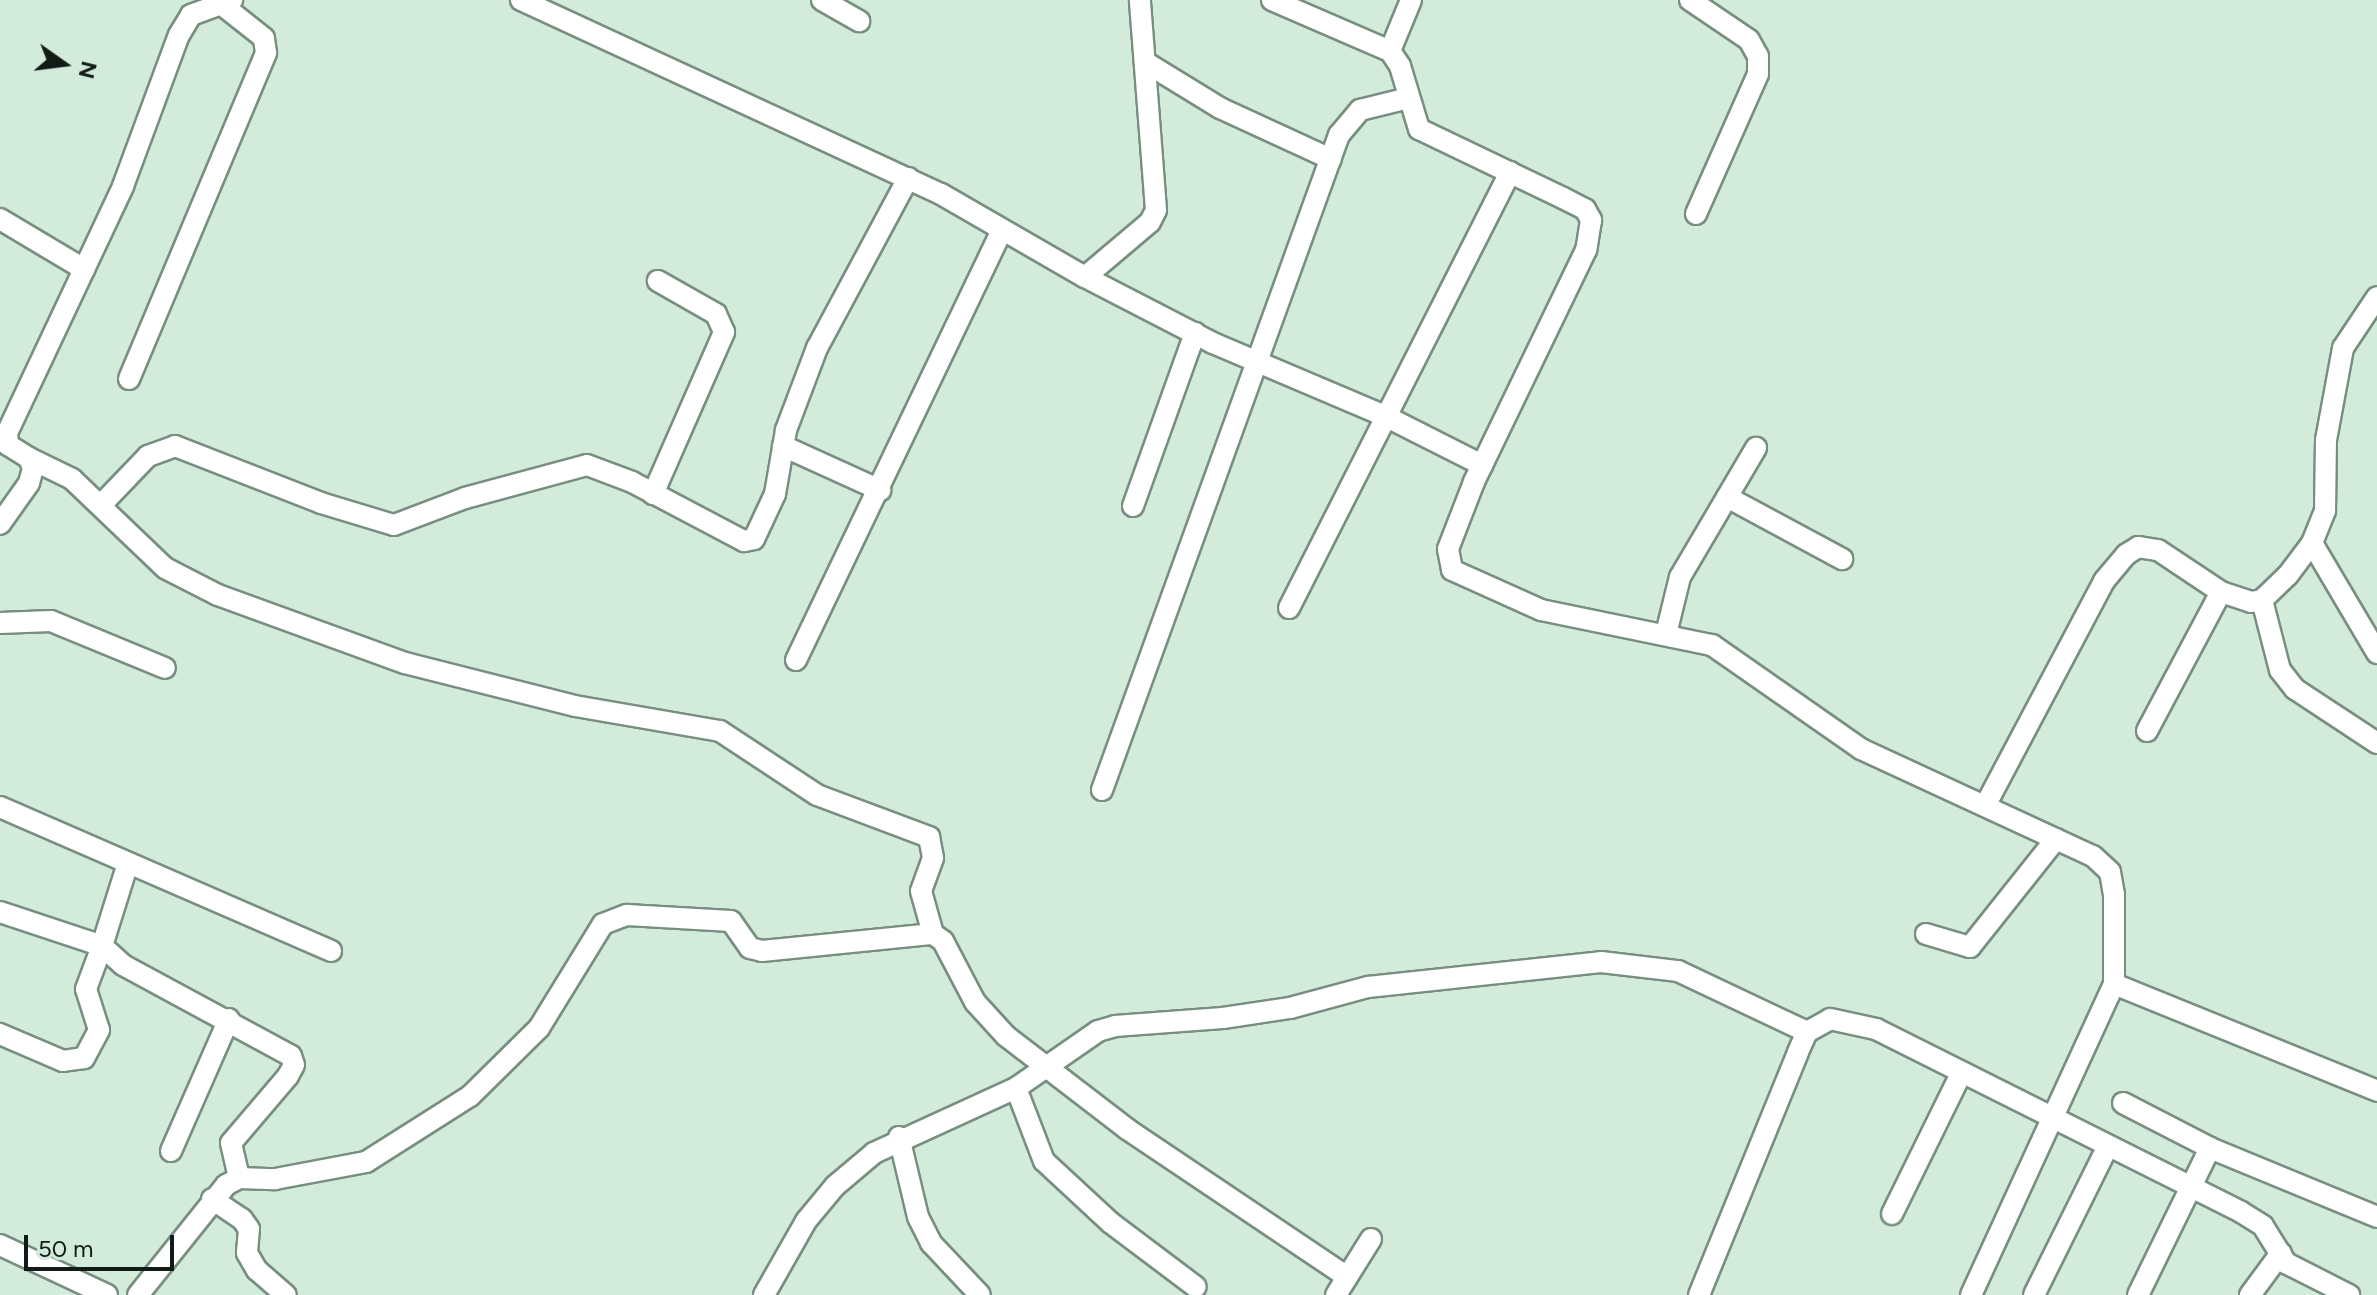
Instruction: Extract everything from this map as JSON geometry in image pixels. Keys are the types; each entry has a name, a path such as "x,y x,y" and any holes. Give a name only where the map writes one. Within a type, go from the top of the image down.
{"street":[{"path":"521,0 908,178 1085,277 1195,333 1385,416 1482,465"},
{"path":"822,0 859,21"},
{"path":"1085,277 1150,222 1156,210 1140,0"},
{"path":"1272,0 1390,51"},
{"path":"1411,0 1390,51 1419,129 1585,209 1591,232 1482,465 1448,549 1452,570 1541,610 1712,645 1822,726 2103,862 2110,872 2114,984 2055,1119 1971,1295"},
{"path":"1690,0 1749,40 1758,56 1758,74 1696,214"},
{"path":"129,379 266,53 264,38 227,2 191,15 179,35 123,186 4,443 72,479 150,557 218,595 405,663 575,706 720,731 817,795 929,837 933,858 921,891 933,934 943,941 990,1023 1127,1129 1347,1277"},
{"path":"1145,62 1220,108 1331,159"},
{"path":"1102,790 1163,610 1260,363 1348,118 1360,110 1409,98"},
{"path":"1289,608 1510,172"},
{"path":"101,505 148,456 175,446 321,503 394,525 465,498 587,465 653,494 744,541 754,539 775,494 783,446 817,348 908,178"},
{"path":"0,219 84,269"},
{"path":"796,660 1002,230"},
{"path":"653,494 724,332 716,314 658,281"},
{"path":"1985,806 2116,563 2138,547 2158,550 2221,592 2241,601 2262,600 2312,543 2325,511 2326,440 2343,348 2377,297"},
{"path":"1133,506 1195,333"},
{"path":"783,446 880,490"},
{"path":"1666,634 1680,577 1756,448"},
{"path":"0,524 29,483 29,458"},
{"path":"1727,497 1842,559"},
{"path":"2312,543 2377,653"},
{"path":"2147,731 2221,592"},
{"path":"2262,600 2280,670 2295,689 2377,743"},
{"path":"0,623 51,621 165,668"},
{"path":"0,807 331,951"},
{"path":"1926,934 1970,947 2056,839"},
{"path":"0,1034 63,1061 84,1058 99,1030 86,989 128,863"},
{"path":"0,912 102,946 123,965 278,1044 294,1065 231,1143 239,1178"},
{"path":"138,1295 212,1199 239,1178 275,1179 353,1166 388,1152 470,1096 539,1028 581,954 614,917 731,921 750,948 762,951 933,934"},
{"path":"764,1295 791,1245 835,1186 899,1137 1016,1088 1048,1065 1115,1026 1223,1018 1290,1008 1368,987 1601,962 1678,971 1807,1032"},
{"path":"2114,984 2377,1091"},
{"path":"171,1151 229,1019"},
{"path":"1699,1295 1807,1032 1830,1019 1850,1021 1962,1072 2263,1226 2296,1270 2349,1295"},
{"path":"1892,1214 1962,1072"},
{"path":"1016,1088 1044,1161 1111,1223 1196,1287"},
{"path":"2123,1103 2210,1148 2377,1217"},
{"path":"899,1137 918,1217 931,1243 980,1295"},
{"path":"2034,1295 2108,1146"},
{"path":"2138,1295 2210,1148"},
{"path":"212,1199 242,1219 249,1229 247,1253 257,1270 286,1295"},
{"path":"1336,1295 1371,1239"},
{"path":"0,1245 107,1295"},
{"path":"2250,1295 2281,1253"}]}
